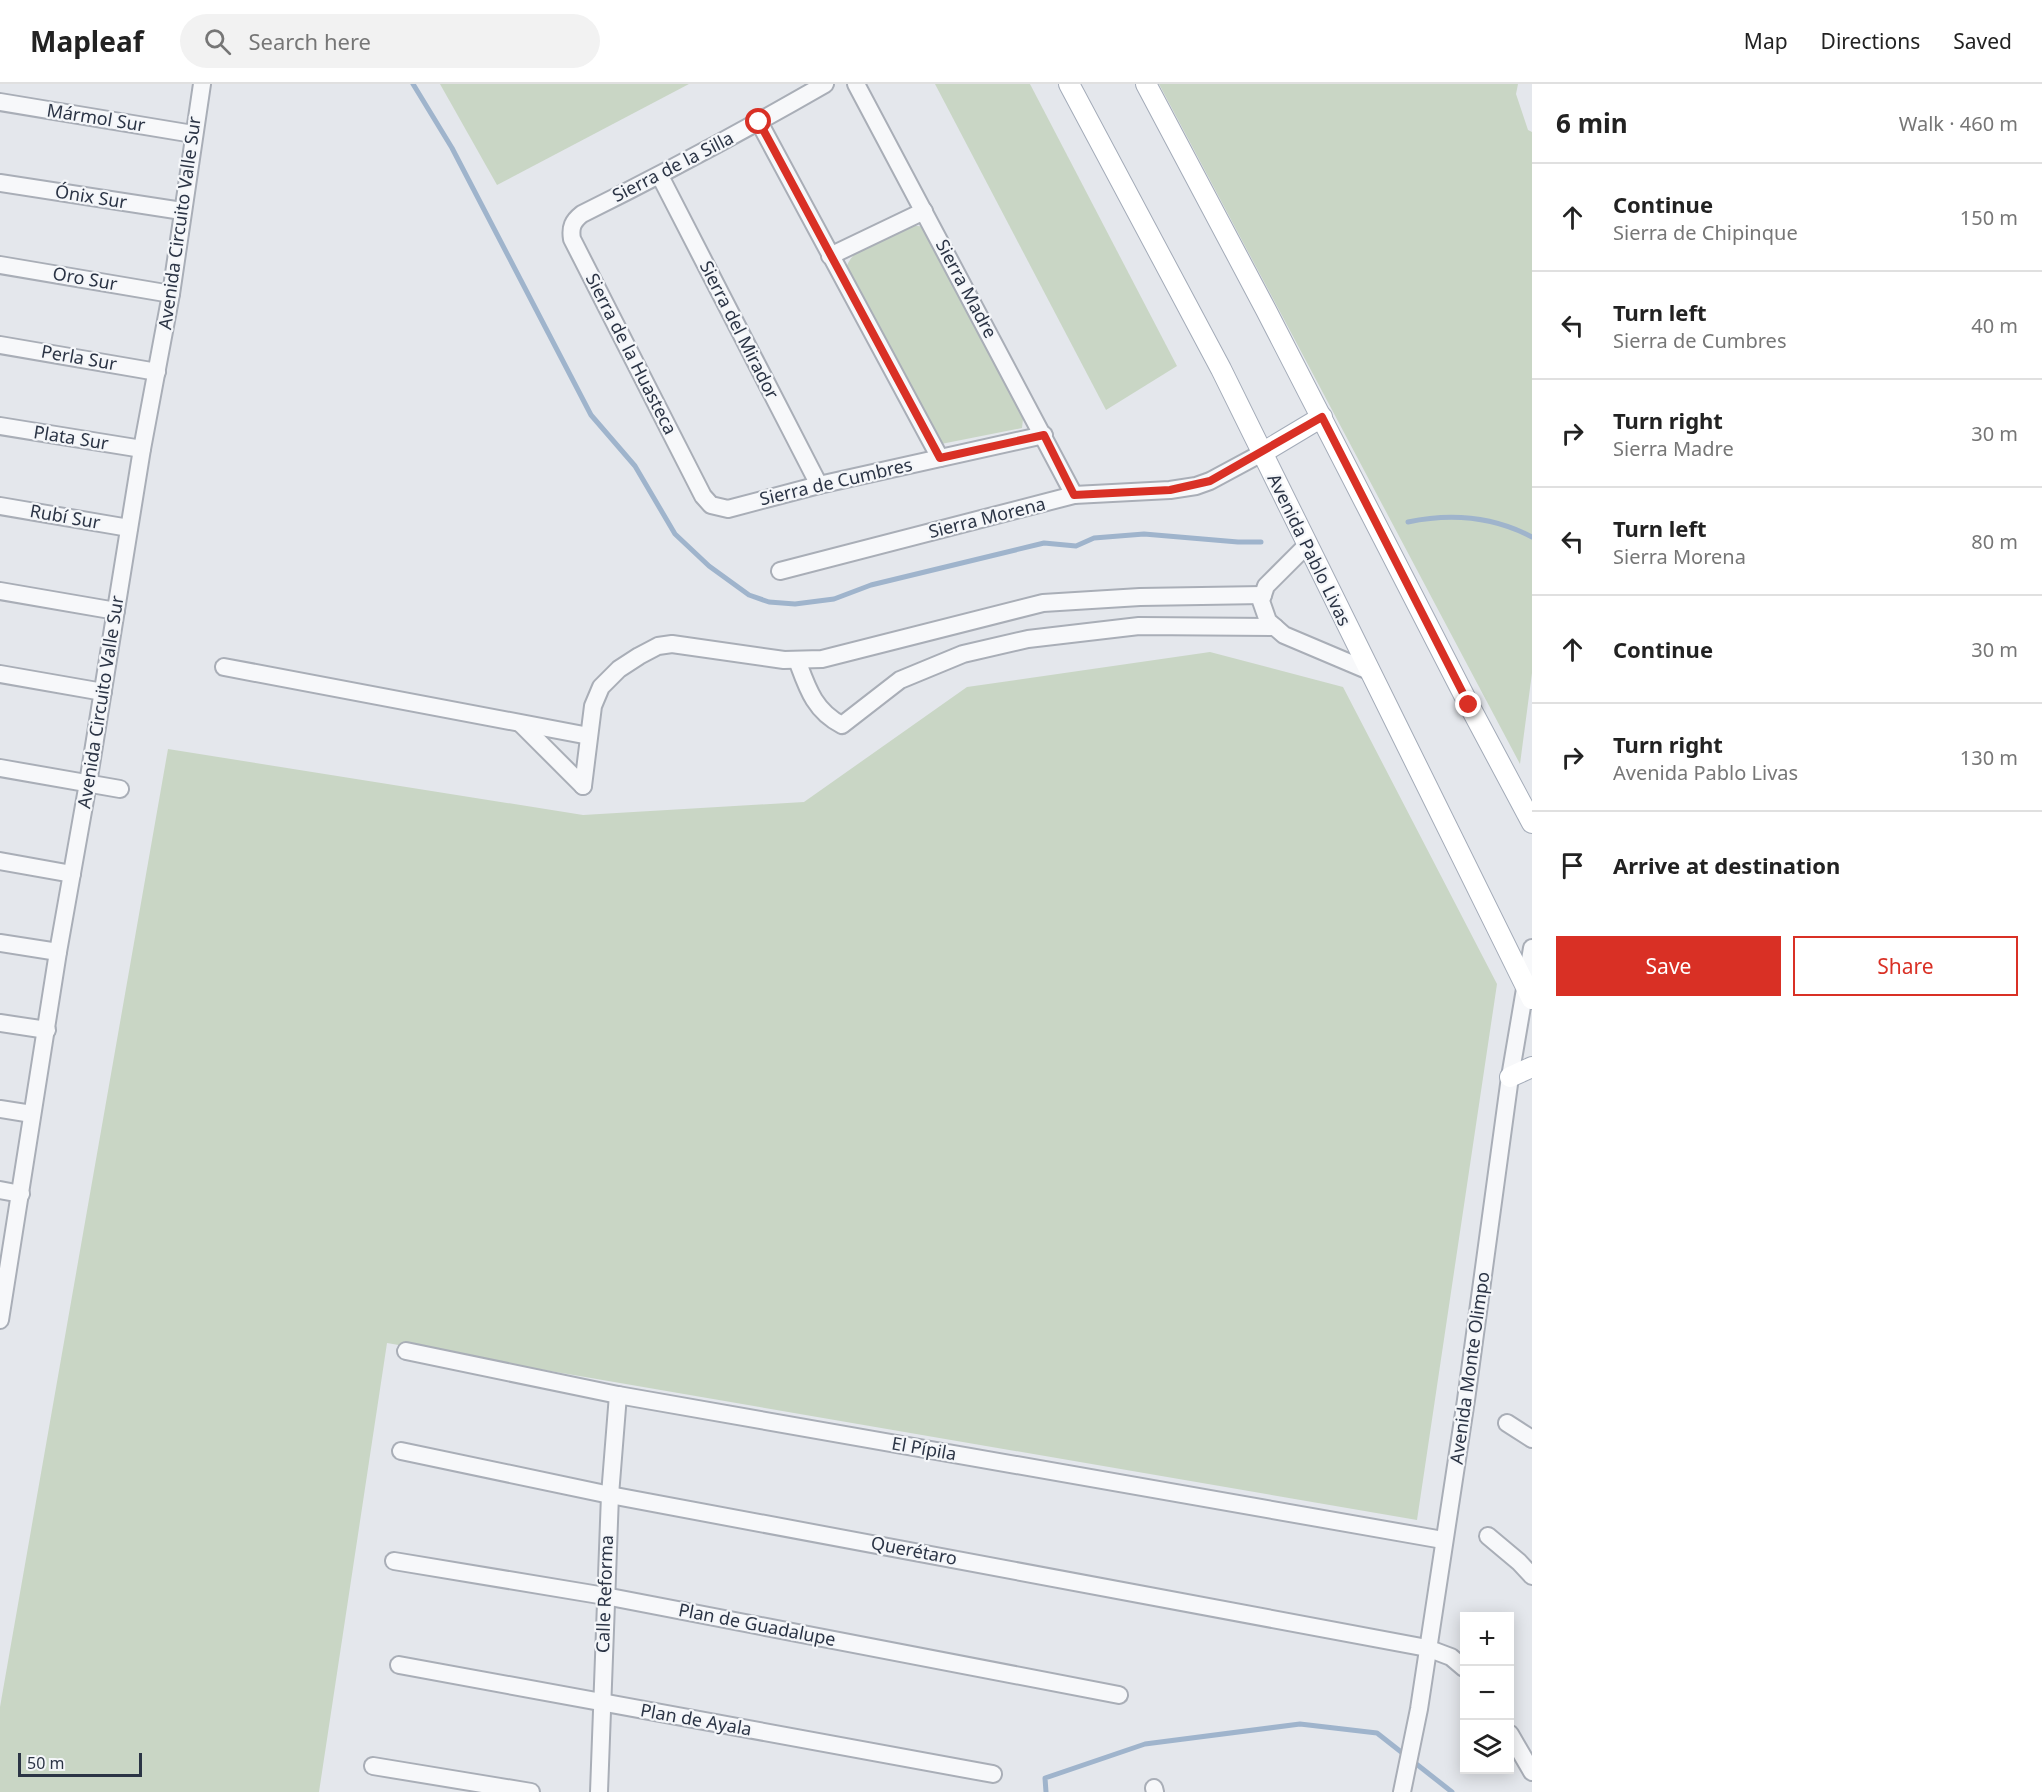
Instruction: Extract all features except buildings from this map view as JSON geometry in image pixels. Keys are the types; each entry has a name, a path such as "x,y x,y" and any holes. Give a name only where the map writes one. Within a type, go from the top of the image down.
{"main road":[{"name":"Avenida Pablo Livas","path":"1069,84 1221,369 1529,994"},
{"path":"1146,84 1322,417 1532,823"},
{"path":"1262,453 1322,417"},
{"path":"1510,1077 1532,1066"}],"street":[{"name":"Avenida Circuito Valle Sur","path":"0,1320 4,1270 21,1194 58,952 142,449 171,294 201,84"},
{"name":"Sierra de la Silla","path":"582,214 660,176 825,84"},
{"name":"Sierra Madre","path":"856,84 1074,495"},
{"name":"Mármol Sur","path":"0,102 193,134"},
{"path":"759,122 940,458"},
{"name":"Sierra del Mirador","path":"660,176 819,485"},
{"name":"Ónix Sur","path":"0,183 182,211"},
{"path":"830,256 924,211"},
{"name":"Sierra de la Huasteca","path":"582,214 570,228 572,239 703,496"},
{"name":"Oro Sur","path":"0,265 171,294"},
{"name":"Perla Sur","path":"0,345 157,372"},
{"name":"Plata Sur","path":"0,426 142,449"},
{"name":"Sierra de Cumbres","path":"703,496 711,505 728,509 819,485 1044,435"},
{"name":"Sierra Morena","path":"780,571 1074,495 1170,490 1196,486 1262,453"},
{"name":"Rubí Sur","path":"0,506 129,528"},
{"path":"1307,545 1266,586 1262,601 1268,621 1284,635 1369,671"},
{"path":"0,591 116,611"},
{"path":"521,724 584,786 593,706 601,687 619,669 658,646 672,644 784,660 822,659 1043,603 1140,597 1263,595"},
{"path":"797,660 811,696 828,718 842,725 900,680 963,654 1028,639 1139,626 1275,627"},
{"path":"224,667 589,736"},
{"path":"0,674 103,692"},
{"path":"0,768 120,789"},
{"path":"0,861 72,874"},
{"path":"0,943 58,952"},
{"name":"Avenida Monte Olimpo","path":"1402,1790 1419,1709 1466,1400 1510,1077 1529,994 1532,948"},
{"path":"0,1023 47,1030"},
{"path":"0,1109 32,1114"},
{"path":"0,1190 21,1194"},
{"name":"El Pípila","path":"406,1351 618,1395 1443,1540"},
{"name":"Calle Reforma","path":"599,1792 605,1596 618,1395"},
{"path":"1508,1423 1532,1439"},
{"name":"Querétaro","path":"401,1451 610,1495 1427,1648 1451,1657 1462,1666"},
{"path":"1488,1536 1520,1562 1532,1576"},
{"name":"Plan de Guadalupe","path":"394,1561 605,1596 1119,1695"},
{"name":"Plan de Ayala","path":"399,1665 993,1774"},
{"path":"1514,1742 1532,1772"},
{"path":"374,1766 531,1792"}],"green space":[{"path":"440,84 689,84 497,185"},
{"path":"935,84 1030,84 1177,366 1106,410"},
{"path":"1159,84 1518,84 1516,94 1528,130 1532,132 1532,673 1520,764"},
{"path":"908,225 927,227 1016,402 1023,419 1022,428 941,444 845,272 848,263 861,248"},
{"path":"1210,652 1343,687 1497,984 1417,1520 387,1343 319,1792 0,1792 0,1707 168,749 583,815 804,802 967,687"}],"waterway":[{"path":"413,84 452,148 591,415 635,466 675,534 709,566 749,595 769,602 795,604 834,599 871,585 1044,543 1076,546 1094,538 1144,534 1261,542"},
{"path":"1408,522 1424,519 1471,518 1502,525 1532,537"},
{"path":"1046,1792 1045,1778 1145,1744 1300,1724 1377,1733 1452,1792"}],"route":[{"path":"759,122 940,458 1044,435 1074,495 1170,490 1210,481 1322,417 1469,705"}]}
